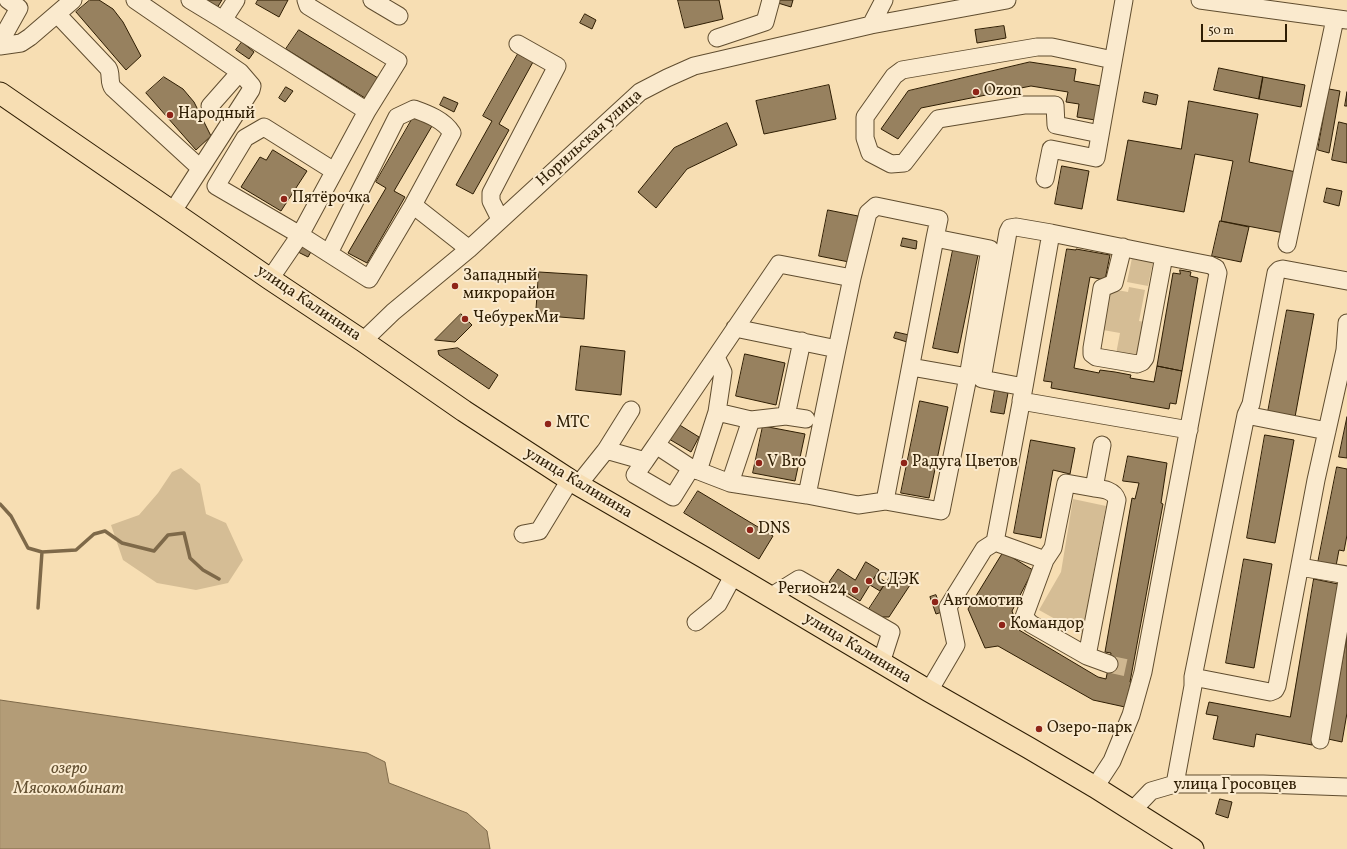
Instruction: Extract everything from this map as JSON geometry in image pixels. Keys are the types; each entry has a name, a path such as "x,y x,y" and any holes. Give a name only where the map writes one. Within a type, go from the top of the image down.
{"main road":[{"name":"улица Калинина","path":"0,93 270,279 363,341 464,412 574,483 928,691 1095,787 1186,846"}],"street":[{"path":"0,42 19,8 8,0"},
{"path":"0,46 21,43 73,0"},
{"path":"135,0 240,72 252,86 251,90 173,211"},
{"path":"190,0 367,111"},
{"path":"223,20 236,0"},
{"path":"270,279 300,234 367,111 398,62 308,6 306,0"},
{"path":"372,0 399,16"},
{"path":"717,38 765,22 771,0"},
{"path":"871,25 884,0"},
{"name":"Норильская улица","path":"363,341 393,312 468,249 640,92 694,66 871,25 982,2 1007,0"},
{"path":"1045,179 1051,149 1096,158 1124,0"},
{"path":"1200,0 1341,20 1287,244"},
{"path":"57,14 108,68 111,86 200,168"},
{"path":"500,219 491,201 491,193 557,66 518,44"},
{"path":"1100,134 1056,125 1055,105 1024,105 938,119 904,163 891,164 870,153 865,138 865,117 894,76 902,70 1037,46 1052,47 1113,60"},
{"path":"210,106 240,72"},
{"path":"329,253 397,118 414,109 429,115 448,126 452,133 413,205 369,279 329,253 300,234 216,186 245,138 264,127 334,171"},
{"path":"413,205 468,249"},
{"path":"806,495 852,278 868,213 876,206 939,219 885,501"},
{"path":"1095,787 1112,761 1131,715 1138,670 1189,430 1218,273 1216,268 1210,265 1051,233 1016,227 1010,228 982,379 1022,394 1189,430"},
{"path":"928,691 956,645 948,607 984,549 995,542 1051,233"},
{"path":"656,445 695,469 730,483 858,505 885,501 941,511 968,377 990,249 935,238"},
{"path":"1123,247 1114,283 1104,286 1101,292 1092,348 1092,354 1096,357 1137,364 1142,362 1145,358 1164,256"},
{"path":"716,357 723,372 717,412 695,469 673,497 635,475 779,264 852,278"},
{"path":"1174,784 1193,686 1193,677 1246,415 1251,404 1276,273 1283,269 1347,281"},
{"path":"1193,677 1270,692 1275,690 1277,686 1316,480 1346,350 1347,323"},
{"path":"735,328 837,349"},
{"path":"786,416 802,341"},
{"path":"911,367 968,377"},
{"path":"523,534 540,531 574,483 606,450 631,410"},
{"path":"717,412 751,420 786,416 806,419"},
{"path":"1246,415 1327,431"},
{"path":"730,483 751,420"},
{"path":"1094,488 1102,445"},
{"path":"606,450 645,461"},
{"path":"1087,656 1117,500 1111,492 1066,483 1054,548 1045,560 1024,617 1031,624 1087,656 1109,664"},
{"path":"995,542 1045,560"},
{"path":"1300,567 1347,575"},
{"path":"696,622 718,604 734,576"},
{"path":"770,597 799,579 891,632 882,664"},
{"path":"1320,740 1347,581"},
{"name":"улица Гросовцев","path":"1132,811 1151,791 1174,784 1263,784 1347,788"}],"shaded area":[{"path":"1132,258 1153,262 1148,286 1127,282"},
{"path":"1129,287 1145,290 1139,321 1145,322 1139,358 1116,354 1120,333 1103,330 1111,289 1128,292"},
{"path":"181,468 200,484 206,514 226,523 243,560 228,583 196,590 157,583 123,560 111,525 139,515 158,493 172,472"},
{"path":"1073,499 1106,506 1082,634 1039,610 1061,572"}],"water":[{"name":"озеро Мясокомбинат","path":"0,700 367,753 385,762 389,783 467,813 487,831 490,849 0,849"}],"building":[{"path":"90,0 99,0 113,9 123,22 141,56 126,70 76,12"},
{"path":"204,0 222,0 217,8"},
{"path":"258,0 288,0 279,17 256,4"},
{"path":"678,0 719,0 723,19 685,28"},
{"path":"779,0 793,0 791,7 778,3"},
{"path":"585,14 596,20 592,29 580,23"},
{"path":"1004,26 1006,38 977,43 975,30"},
{"path":"299,30 378,78 365,98 286,49"},
{"path":"242,42 254,52 249,59 236,50"},
{"path":"518,54 533,62 499,124 509,130 473,194 456,185 492,121 483,116"},
{"path":"1030,62 1076,69 1074,81 1101,86 1095,120 1077,117 1079,104 1066,102 1068,92 1031,86 921,108 898,139 881,129 908,91"},
{"path":"1219,68 1263,77 1259,99 1214,90"},
{"path":"164,77 183,89 194,102 211,136 196,150 146,93"},
{"path":"1263,77 1305,85 1301,107 1259,99"},
{"path":"829,85 836,119 764,134 756,101"},
{"path":"286,87 293,91 285,102 279,98"},
{"path":"1329,89 1340,91 1329,153 1318,150"},
{"path":"1145,92 1158,95 1156,105 1143,102"},
{"path":"1347,92 1347,106 1345,106"},
{"path":"444,97 458,103 454,112 440,105"},
{"path":"1189,101 1258,114 1249,162 1296,172 1284,233 1221,221 1233,161 1195,154 1184,212 1117,200 1128,140 1181,149"},
{"path":"414,116 432,126 394,191 405,197 367,263 348,253 386,188 376,182"},
{"path":"1339,122 1347,124 1347,163 1332,160"},
{"path":"727,123 737,145 687,169 656,208 638,192 674,148"},
{"path":"273,150 307,171 281,211 241,187 260,157 266,160"},
{"path":"1062,166 1089,171 1082,209 1055,204"},
{"path":"1327,188 1342,191 1339,206 1324,202"},
{"path":"828,210 858,216 849,262 819,256"},
{"path":"1220,221 1249,227 1241,262 1212,256"},
{"path":"903,238 917,241 916,249 901,246"},
{"path":"300,244 312,250 308,257 296,251"},
{"path":"1067,249 1076,249 1110,255 1105,280 1090,277 1074,368 1099,373 1100,370 1115,372 1131,375 1130,378 1154,382 1157,366 1182,371 1176,404 1170,403 1169,409 1051,388 1052,382 1044,381"},
{"path":"953,250 978,255 958,353 933,348"},
{"path":"1180,270 1191,272 1190,276 1198,278 1182,371 1157,366 1173,273 1180,274"},
{"path":"539,272 587,275 584,319 536,315"},
{"path":"1287,310 1314,314 1295,417 1268,412"},
{"path":"461,314 472,325 455,342 435,340"},
{"path":"896,332 909,335 907,342 894,338"},
{"path":"581,346 625,351 621,395 576,390"},
{"path":"458,348 498,375 489,389 439,355 438,351"},
{"path":"745,354 785,363 776,405 736,396"},
{"path":"995,390 1008,393 1004,414 991,412"},
{"path":"920,401 948,407 929,498 901,493"},
{"path":"1347,417 1347,458 1339,457"},
{"path":"678,424 699,437 691,452 669,439"},
{"path":"763,426 805,434 795,481 753,473"},
{"path":"1265,435 1294,440 1275,543 1247,538"},
{"path":"1031,440 1075,448 1070,474 1053,470 1041,538 1014,533"},
{"path":"1128,456 1167,463 1161,503 1163,504 1131,682 1125,707 1093,700 998,646 985,648 968,609 1003,552 1033,570 1012,611 1019,630 1098,677 1106,679 1111,653 1105,652 1132,498 1135,499 1139,483 1123,481"},
{"path":"1337,467 1347,469 1347,535 1344,551 1339,550 1336,566 1318,563"},
{"path":"698,491 773,536 759,559 684,513"},
{"path":"1244,559 1272,564 1254,668 1226,663"},
{"path":"866,562 879,570 860,601 829,582 838,569 855,580"},
{"path":"892,574 910,585 889,617 880,617 869,609"},
{"path":"876,576 886,582 880,591 870,585"},
{"path":"1314,579 1338,584 1312,745 1256,734 1254,747 1213,739 1218,716 1206,714 1209,702 1290,717"},
{"name":"Автомотив","path":"936,595 942,612 936,614 930,597"},
{"path":"1347,636 1347,713 1342,742 1328,739"},
{"path":"1220,799 1232,802 1228,818 1216,814"}],"waterway":[{"path":"0,504 11,516 28,548 42,552 76,550 94,534 105,531 122,543 154,551 168,535 184,533 190,558 203,570 219,579"},
{"path":"38,608 42,552"}],"tunnel":[{"path":"1109,664 1132,669"}],"place":[{"name":"Ozon","path":"976,92"},
{"name":"Народный","path":"170,115"},
{"name":"Пятёрочка","path":"284,199"},
{"name":"Западный микрорайон","path":"455,286"},
{"name":"ЧебурекМи","path":"465,319"},
{"name":"МТС","path":"548,424"},
{"name":"V Bro","path":"759,463"},
{"name":"Радуга Цветов","path":"904,463"},
{"name":"DNS","path":"750,530"},
{"name":"СДЭК","path":"869,581"},
{"name":"Регион24","path":"855,590"},
{"name":"Автомотив","path":"935,602"},
{"name":"Командор","path":"1002,625"},
{"name":"Озеро-парк","path":"1039,729"}]}
